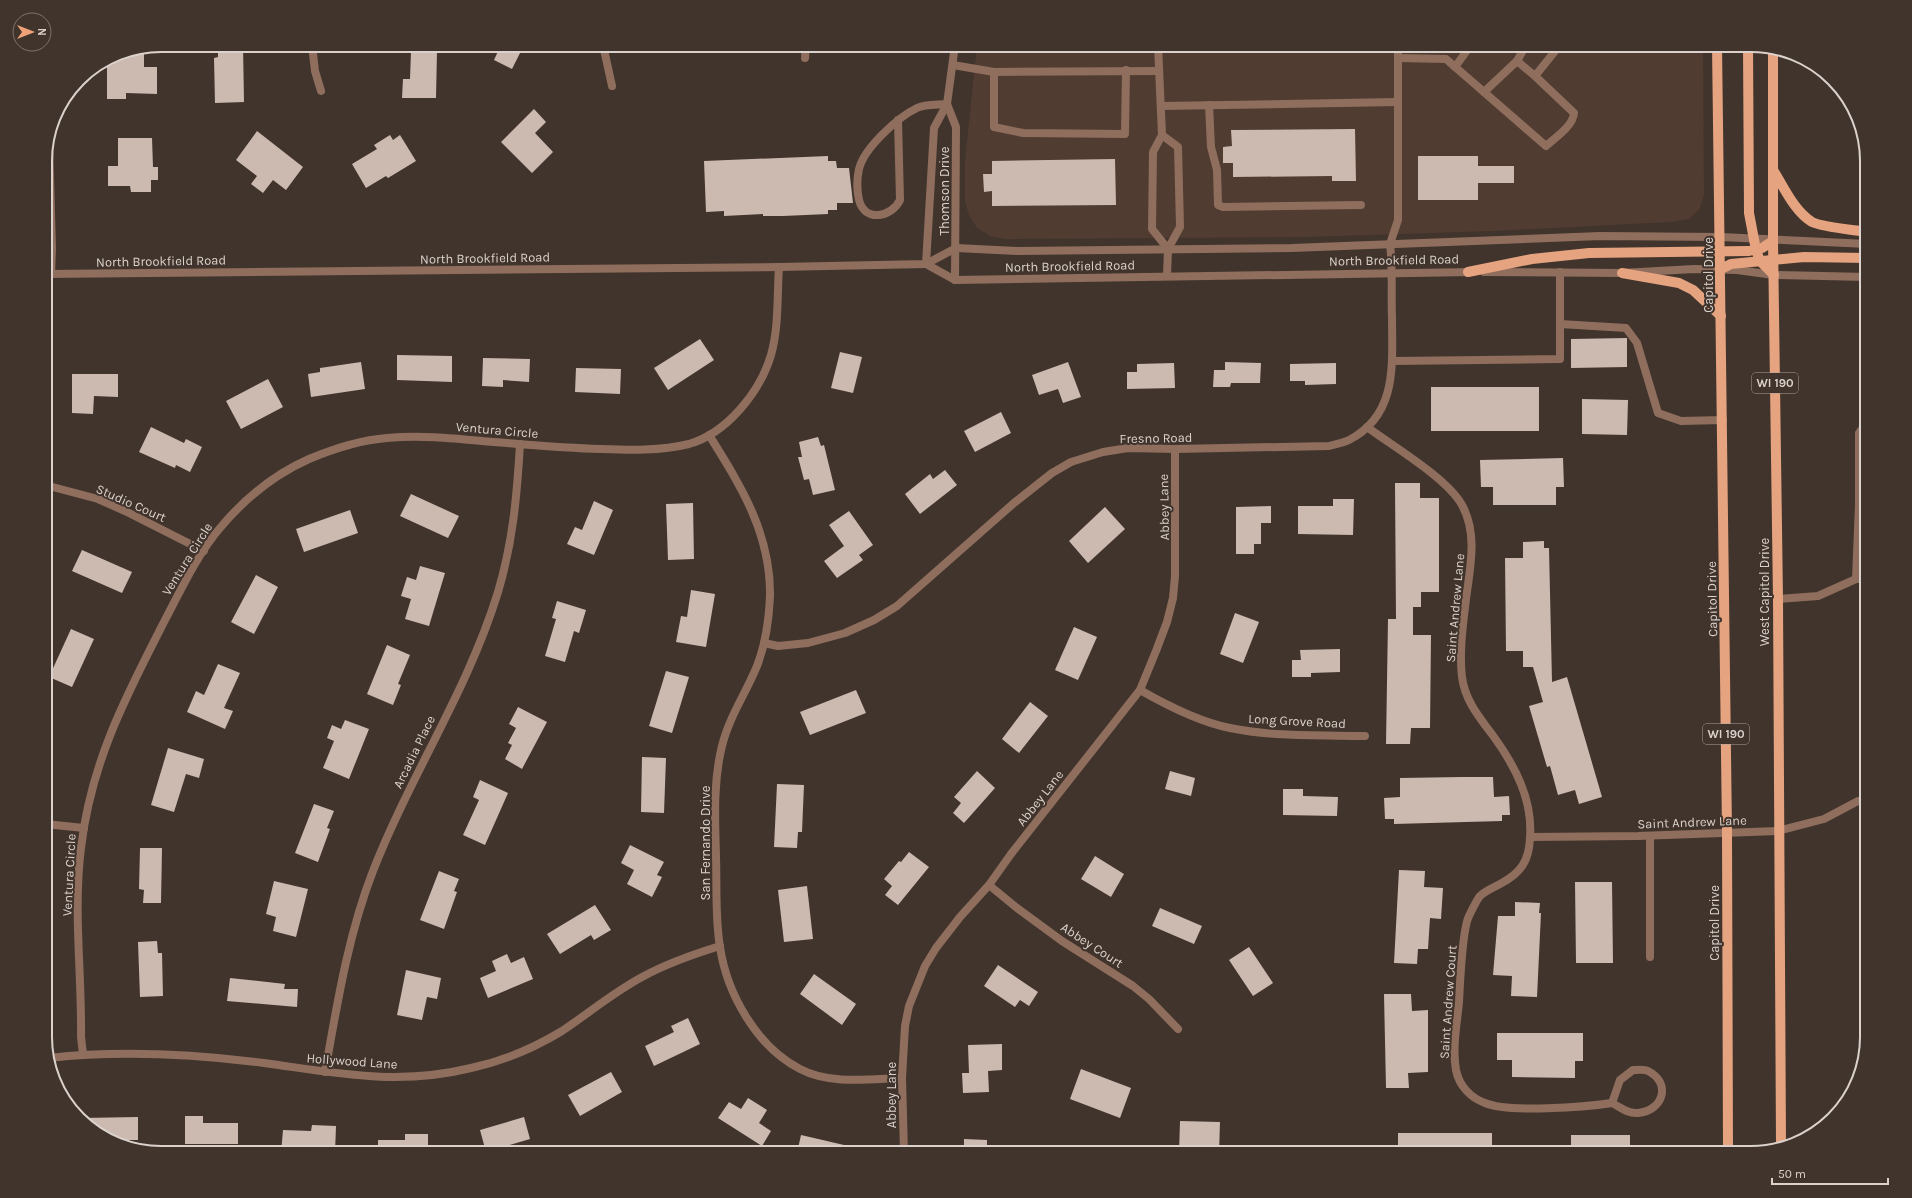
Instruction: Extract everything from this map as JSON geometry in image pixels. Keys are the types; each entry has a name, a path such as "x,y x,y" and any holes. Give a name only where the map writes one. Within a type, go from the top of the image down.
{"main road":[{"name":"Capitol Drive","path":"1717,52 1723,420 1728,1146"},
{"path":"1748,52 1749,213 1753,239 1760,261 1774,275"},
{"name":"WI 190","path":"1774,55 1774,275"},
{"path":"1773,170 1802,214 1813,223 1860,231"},
{"path":"1468,272 1532,259 1589,253 1721,252 1756,250 1773,241"},
{"path":"1721,269 1731,264 1804,257 1860,258"},
{"path":"1622,273 1680,283 1693,290 1721,316"},
{"name":"West Capitol Drive","path":"1774,275 1778,599 1778,831"},
{"name":"WI 190","path":"1778,831 1781,1141"}],"street":[{"path":"313,52 315,71 321,91"},
{"path":"605,52 612,86"},
{"path":"806,52 806,58"},
{"name":"Thomson Drive","path":"926,264 934,128 947,104 954,52"},
{"path":"1158,52 1162,135 1153,152 1152,229 1168,249"},
{"path":"1390,244 1398,220 1398,52"},
{"path":"1455,67 1466,52"},
{"path":"1484,92 1517,61 1522,52"},
{"path":"1535,76 1554,52"},
{"path":"1398,58 1446,59 1546,146 1570,124 1574,113 1517,61"},
{"path":"953,65 994,72 1159,71"},
{"path":"994,72 994,128 1023,133 1125,134 1126,70"},
{"path":"1161,106 1398,102"},
{"path":"898,120 900,200 897,207 890,212 881,216 872,214 864,209 860,201 859,169 871,147 898,120 918,107 947,104"},
{"name":"Thomson Drive","path":"947,104 956,128 956,248 954,280"},
{"path":"1209,105 1211,147 1217,170 1218,205 1223,207 1360,205"},
{"path":"1162,135 1178,147 1180,226 1168,249 1167,276"},
{"name":"North Brookfield Road","path":"52,274 779,267 926,264 956,248 1017,251 1292,248 1600,236 1721,237 1773,241 1860,244"},
{"name":"Fresno Road","path":"764,643 778,646 808,643 845,633 874,620 897,606 1014,503 1052,473 1071,462 1102,452 1128,448 1175,449 1329,446 1349,440 1368,427 1385,404 1391,381 1393,272 1390,244"},
{"path":"926,264 954,280"},
{"name":"Ventura Circle","path":"83,1054 81,1037 79,887 80,850 88,802 109,733 152,644 190,572 218,530 248,497 267,482 309,459 346,446 386,438 406,437 574,448 652,449 689,444 709,435 739,412 754,391 770,357 775,334 779,267"},
{"name":"North Brookfield Road","path":"954,280 1393,272 1622,273 1694,269 1721,269 1774,275 1860,277"},
{"path":"1392,361 1560,359 1560,272"},
{"path":"1560,324 1626,328 1637,343 1658,413 1681,421 1723,420"},
{"name":"Saint Andrew Lane","path":"1368,427 1440,479 1462,504 1468,519 1472,539 1472,558 1463,631 1462,678 1468,699 1514,768 1526,796 1531,837 1650,836 1778,831 1824,819 1860,802"},
{"name":"San Fernando Drive","path":"709,435 750,504 765,547 769,569 770,595 764,643 757,666 729,726 719,761 715,804 720,946 730,983 751,1025 765,1042 800,1069 817,1075 843,1079 902,1078"},
{"name":"Arcadia Place","path":"325,1072 340,993 358,918 372,874 417,771 467,672 498,592 515,516 520,444"},
{"name":"Abbey Lane","path":"904,1146 902,1078 905,1026 910,1006 925,966 936,948 960,917 989,885 1011,854 1140,690 1167,622 1173,598 1176,553 1175,449"},
{"name":"Studio Court","path":"52,487 98,499 124,510 204,551"},
{"path":"1856,579 1860,487"},
{"path":"1778,599 1818,596 1856,579 1860,579"},
{"name":"Long Grove Road","path":"1140,690 1204,720 1229,728 1262,733 1365,736"},
{"path":"52,825 84,828"},
{"path":"1650,836 1650,957"},
{"name":"Saint Andrew Court","path":"1531,837 1526,863 1511,878 1480,896 1467,919 1455,1049 1456,1071 1461,1084 1472,1097 1487,1104 1505,1107 1538,1108 1612,1103 1625,1110 1637,1113 1651,1110 1660,1100 1662,1090 1659,1080 1647,1070 1633,1070 1620,1080 1612,1103"},
{"name":"Abbey Court","path":"989,885 1017,908 1062,941 1133,986 1178,1029"},
{"name":"Hollywood Lane","path":"54,1057 83,1054 171,1054 264,1063 377,1078 429,1076 471,1068 510,1057 560,1032 644,976 680,959 720,946"}],"shaded area":[{"path":"976,52 1703,52 1704,195 1699,210 1689,219 1671,222 1492,231 1307,237 1004,239 990,236 977,228 969,215 965,202 965,161"}],"building":[{"path":"218,52 243,52 244,102 215,103 214,58 218,57"},
{"path":"411,52 437,52 436,98 402,98 403,79 410,79"},
{"path":"498,52 520,52 512,69 494,60"},
{"path":"144,53 144,67 157,67 157,94 126,93 126,99 107,99 107,67 120,60"},
{"path":"534,109 546,122 535,133 553,152 532,173 501,142"},
{"path":"1355,129 1356,181 1332,181 1332,176 1233,177 1233,163 1223,163 1223,147 1232,146 1231,130"},
{"path":"257,131 303,167 286,190 273,180 263,193 251,184 257,176 236,160"},
{"path":"390,135 393,140 400,135 416,161 388,178 386,176 366,188 352,164 377,149 374,145"},
{"path":"118,138 152,138 153,167 158,167 158,180 151,180 151,192 131,192 130,186 108,186 108,166 118,166"},
{"path":"828,156 828,161 836,161 837,168 849,168 853,203 837,203 837,210 828,210 828,214 763,216 763,214 724,216 724,211 706,212 704,161"},
{"path":"1418,156 1478,156 1478,166 1514,166 1514,183 1478,183 1478,200 1418,200"},
{"path":"1115,159 1116,205 992,206 992,191 984,192 983,174 992,174 992,161"},
{"path":"1627,338 1627,367 1571,368 1571,339"},
{"path":"700,339 714,360 668,390 654,368"},
{"path":"840,352 862,357 853,393 831,388"},
{"path":"397,355 452,356 452,382 397,380"},
{"path":"483,358 530,359 529,382 503,380 503,387 482,386"},
{"path":"361,362 365,389 311,397 308,374 320,372 320,368"},
{"path":"1068,362 1081,397 1063,403 1058,389 1039,395 1032,375"},
{"path":"1225,362 1261,363 1260,383 1231,383 1230,387 1213,387 1214,370 1225,370"},
{"path":"1174,363 1175,388 1127,389 1127,372 1137,372 1137,364"},
{"path":"1336,363 1336,384 1305,385 1305,381 1290,381 1290,364"},
{"path":"576,368 621,369 620,394 575,392"},
{"path":"72,374 118,374 118,397 94,396 93,414 72,413"},
{"path":"268,379 283,407 241,429 226,401"},
{"path":"1431,387 1539,387 1539,431 1431,431"},
{"path":"1582,399 1628,400 1627,435 1582,434"},
{"path":"1001,412 1011,433 975,452 964,431"},
{"path":"151,427 184,443 186,439 202,447 190,472 176,465 175,468 139,452"},
{"path":"818,437 821,446 824,445 835,490 813,495 809,479 804,480 798,457 802,457 799,442"},
{"path":"1563,458 1564,487 1556,487 1556,505 1493,505 1493,487 1481,487 1480,460"},
{"path":"945,470 957,485 920,514 905,494 930,474 933,479"},
{"path":"1395,483 1420,483 1420,498 1439,498 1439,592 1421,592 1421,607 1413,607 1413,635 1431,635 1430,728 1411,728 1410,744 1386,744 1388,619 1396,619"},
{"path":"411,494 459,516 448,538 400,516"},
{"path":"1333,499 1354,499 1353,535 1298,534 1298,506 1333,506"},
{"path":"594,501 613,510 594,555 567,544 575,527 582,530"},
{"path":"693,503 694,559 668,560 666,504"},
{"path":"1271,506 1271,523 1261,523 1261,544 1254,544 1254,554 1236,554 1236,507"},
{"path":"1105,507 1125,529 1088,563 1069,541"},
{"path":"350,510 358,533 304,552 296,529"},
{"path":"849,511 873,545 859,555 863,560 837,578 824,561 844,546 829,525"},
{"path":"1544,541 1544,548 1549,548 1552,682 1567,677 1602,797 1579,804 1575,790 1558,795 1550,766 1547,767 1529,706 1543,702 1533,667 1523,667 1523,651 1506,651 1505,558 1523,558 1523,542"},
{"path":"82,550 132,572 122,593 72,571"},
{"path":"420,566 445,573 429,626 405,619 411,599 401,596 407,577 416,580"},
{"path":"256,575 278,587 254,634 231,622"},
{"path":"691,590 715,594 706,647 676,642 681,616 687,617"},
{"path":"557,601 586,610 579,633 574,631 565,662 545,656 556,619 552,618"},
{"path":"1235,613 1259,622 1243,663 1220,654"},
{"path":"1074,627 1097,637 1078,680 1055,670"},
{"path":"71,629 94,639 72,687 52,678 52,670"},
{"path":"387,645 410,655 398,684 401,685 393,705 367,694"},
{"path":"1340,649 1340,672 1311,673 1311,677 1292,677 1292,660 1301,660 1300,650"},
{"path":"218,664 240,673 224,708 233,711 225,729 187,712 196,691 204,695"},
{"path":"666,671 689,677 672,733 649,726"},
{"path":"856,690 866,713 810,735 800,712"},
{"path":"1030,702 1048,716 1019,753 1002,739"},
{"path":"518,707 547,722 522,769 505,759 512,745 508,743 516,728 509,724"},
{"path":"345,720 369,729 349,779 323,768 334,741 327,738 332,725 341,729"},
{"path":"168,748 204,759 199,778 186,774 174,812 151,805"},
{"path":"642,757 666,758 664,813 641,812"},
{"path":"977,771 995,788 964,823 953,813 961,803 954,797"},
{"path":"1170,771 1195,778 1191,796 1165,789"},
{"path":"1493,777 1494,797 1509,796 1510,815 1502,815 1502,821 1394,824 1394,819 1385,819 1384,798 1400,797 1400,778"},
{"path":"480,780 508,793 485,845 463,835 479,800 473,797"},
{"path":"777,784 804,785 802,832 798,832 797,848 774,847"},
{"path":"1283,789 1303,789 1303,796 1338,797 1337,816 1283,815"},
{"path":"314,804 334,811 327,828 330,829 318,862 295,853"},
{"path":"630,845 664,862 657,875 662,877 652,897 627,884 634,870 621,863"},
{"path":"140,848 162,848 161,903 143,903 144,890 139,889"},
{"path":"909,852 929,867 898,905 885,895 892,886 884,879 899,861 901,862"},
{"path":"1095,856 1124,874 1111,897 1081,879"},
{"path":"1399,870 1425,871 1424,887 1443,888 1441,919 1430,918 1428,949 1418,949 1417,964 1394,963"},
{"path":"439,871 459,879 454,891 457,892 444,929 420,920"},
{"path":"274,881 308,889 296,937 273,931 276,917 266,914"},
{"path":"1575,882 1612,882 1613,963 1576,963"},
{"path":"807,886 813,939 784,942 778,890"},
{"path":"1515,902 1540,903 1539,913 1541,913 1537,997 1511,996 1512,976 1493,975 1498,916 1515,916"},
{"path":"595,905 611,930 594,940 591,935 560,954 547,934"},
{"path":"1160,908 1202,926 1194,944 1152,926"},
{"path":"157,941 158,953 162,953 163,996 140,997 138,942"},
{"path":"1249,947 1273,983 1253,996 1229,960"},
{"path":"507,954 511,963 524,957 533,979 488,998 480,978 496,971 492,961"},
{"path":"998,965 1038,992 1029,1006 1020,1000 1015,1007 984,986"},
{"path":"406,970 441,978 437,999 427,997 422,1020 397,1015"},
{"path":"814,974 856,1004 842,1025 800,994"},
{"path":"230,978 285,984 284,989 298,989 297,1007 227,1001"},
{"path":"1384,994 1411,994 1412,1011 1428,1010 1428,1072 1408,1073 1409,1088 1386,1088"},
{"path":"688,1018 700,1044 654,1066 645,1046 674,1032 671,1026"},
{"path":"1497,1033 1583,1033 1583,1061 1575,1061 1575,1078 1512,1077 1512,1060 1497,1060"},
{"path":"1002,1044 1002,1070 988,1071 989,1092 963,1093 962,1073 969,1073 968,1045"},
{"path":"1081,1069 1131,1088 1120,1118 1070,1099"},
{"path":"611,1072 622,1092 580,1116 568,1095"},
{"path":"748,1098 767,1110 759,1123 771,1131 762,1146 718,1118 729,1102 741,1109"},
{"path":"185,1116 203,1116 203,1123 238,1123 238,1144 185,1144"},
{"path":"138,1117 138,1140 126,1140 120,1138 101,1128 88,1118"},
{"path":"524,1117 530,1139 506,1146 484,1146 480,1130"},
{"path":"1180,1121 1220,1122 1219,1146 1179,1146"},
{"path":"312,1125 336,1126 335,1146 282,1146 283,1130 311,1131"},
{"path":"1398,1133 1492,1133 1492,1146 1398,1146"},
{"path":"405,1134 428,1134 428,1146 378,1146 378,1140 405,1140"},
{"path":"801,1135 848,1146 799,1146"},
{"path":"1571,1135 1630,1135 1630,1146 1571,1146"},
{"path":"964,1139 987,1140 987,1146 964,1146"}]}
